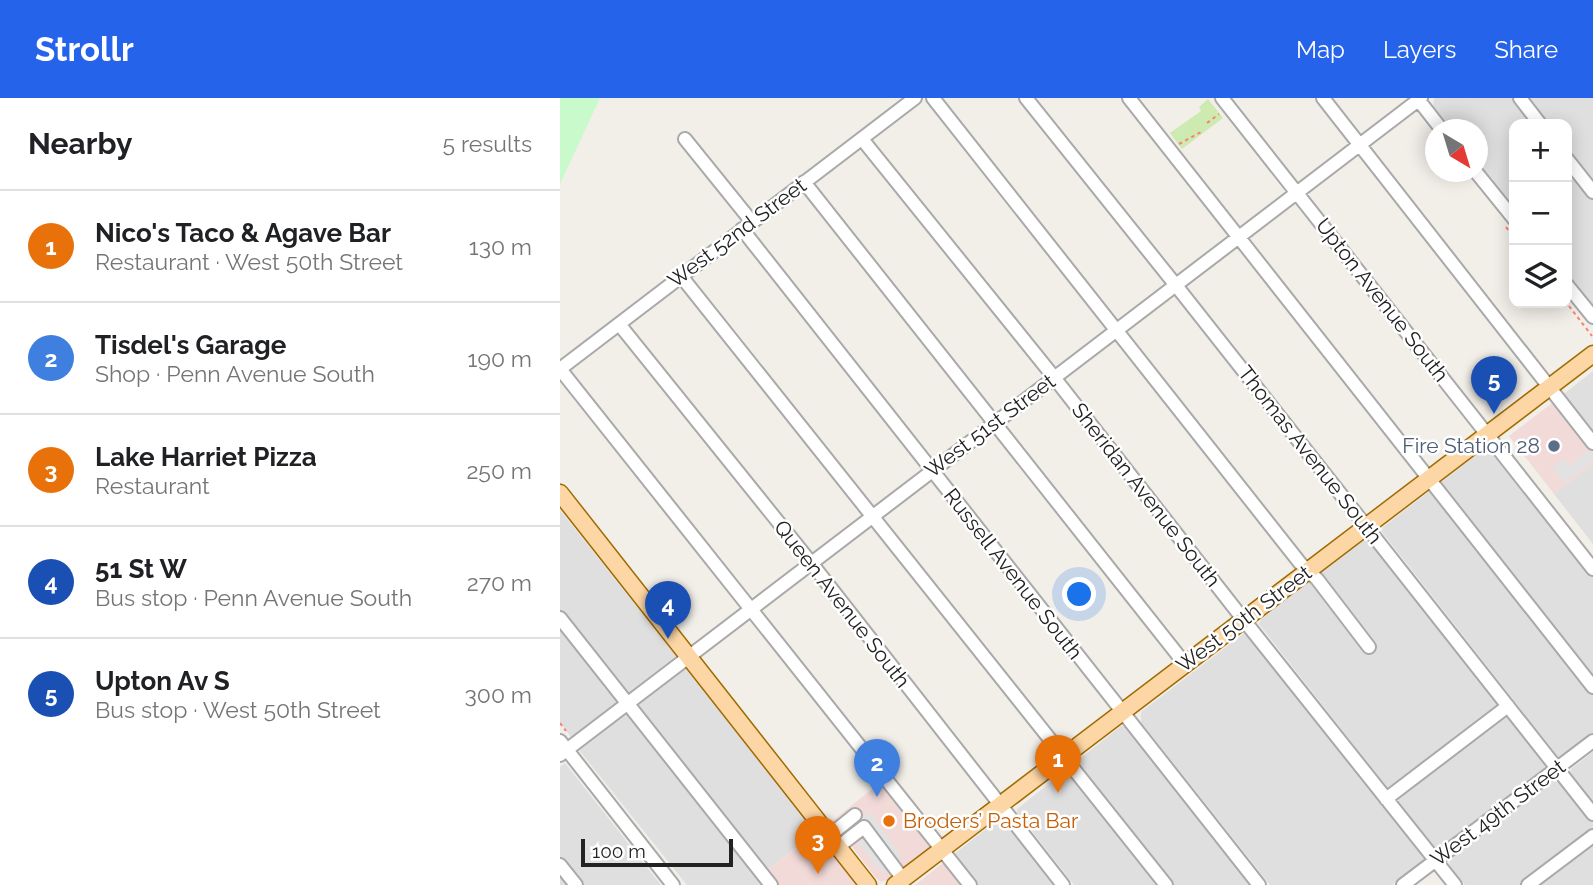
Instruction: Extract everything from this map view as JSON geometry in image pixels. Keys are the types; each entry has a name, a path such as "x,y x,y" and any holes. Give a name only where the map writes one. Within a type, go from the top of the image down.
{"main road":[{"name":"West 50th Street","path":"899,882 1593,354"},
{"path":"560,493 868,885"}],"street":[{"name":"West 52nd Street","path":"560,369 915,98"},
{"path":"933,98 1116,332 1369,647"},
{"name":"Thomas Avenue South","path":"1026,98 1177,285 1593,814"},
{"path":"1129,98 1593,687"},
{"name":"Upton Avenue South","path":"1222,98 1593,569"},
{"path":"1323,98 1593,443"},
{"path":"1520,98 1536,119"},
{"path":"1419,99 1434,119"},
{"name":"West 51st Street","path":"564,746 627,703 812,564 931,470 1116,332 1419,99"},
{"name":"Russell Avenue South","path":"685,139 747,226 931,470 1259,885"},
{"name":"Sheridan Avenue South","path":"862,139 1054,377 1243,620 1455,885"},
{"path":"1572,165 1593,192"},
{"path":"804,182 1185,664"},
{"path":"1484,182 1509,213"},
{"path":"681,276 1166,885"},
{"path":"1572,291 1593,317"},
{"name":"Queen Avenue South","path":"620,324 1063,885"},
{"path":"560,369 970,885"},
{"path":"560,618 771,885"},
{"path":"1386,799 1508,706"},
{"name":"West 49th Street","path":"1403,885 1593,741"},
{"path":"564,746 673,885"},
{"path":"834,841 855,815"},
{"path":"834,841 864,827 899,882"},
{"path":"1528,885 1593,836"},
{"path":"560,865 576,885"}],"path":[{"path":"1208,124 1220,113"},
{"path":"1170,150 1201,132"},
{"path":"1570,308 1592,335"},
{"path":"560,723 564,746"}],"shaded area":[{"path":"1434,98 1593,98 1593,308 1572,281 1572,119 1509,119 1509,202 1488,175 1488,119 1444,119 1433,106"},
{"path":"1593,371 1593,440 1560,397"},
{"path":"1560,397 1593,440 1593,464 1554,494 1509,436"},
{"path":"1487,447 1493,448 1593,577 1593,735 1560,759 1382,532 1383,527"},
{"path":"1592,448 1593,461 1564,483 1552,468 1564,459 1570,465"},
{"path":"1593,464 1593,544 1554,494"},
{"path":"560,510 676,656 571,737 560,723"},
{"path":"1364,540 1372,543 1545,765 1544,771 1441,848 1434,847 1259,624 1261,619"},
{"path":"1247,632 1252,634 1423,855 1423,861 1392,885 1270,885 1141,722 1141,712"},
{"path":"687,668 818,831 762,874 770,885 687,885 579,750"},
{"path":"1121,726 1128,727 1255,885 1074,885 1017,809"},
{"path":"1593,752 1593,804 1570,772"},
{"path":"565,763 661,885 560,885 560,767"},
{"path":"886,778 936,842 881,882 832,821"},
{"path":"1552,781 1561,783 1593,823 1593,885 1465,885 1450,867 1449,859"},
{"path":"870,812 902,857 882,873 858,843 863,836 855,842 847,831"},
{"path":"1007,820 1060,885 969,885 948,859 996,821"},
{"path":"818,831 860,885 770,885 761,875"},
{"path":"948,859 969,885 915,885"}],"green space":[{"path":"560,98 600,98 560,184"},
{"path":"1208,99 1223,118 1182,149 1170,133 1201,111 1199,107"}],"place":[{"name":"Upton Av S","path":"1494,414"},
{"name":"Fire Station 28","path":"1554,446"},
{"name":"51 St W","path":"668,639"},
{"name":"Nico's Taco & Agave Bar","path":"1058,793"},
{"name":"Tisdel's Garage","path":"877,797"},
{"name":"Broders’ Pasta Bar","path":"889,821"},
{"name":"Lake Harriet Pizza","path":"818,874"}]}
